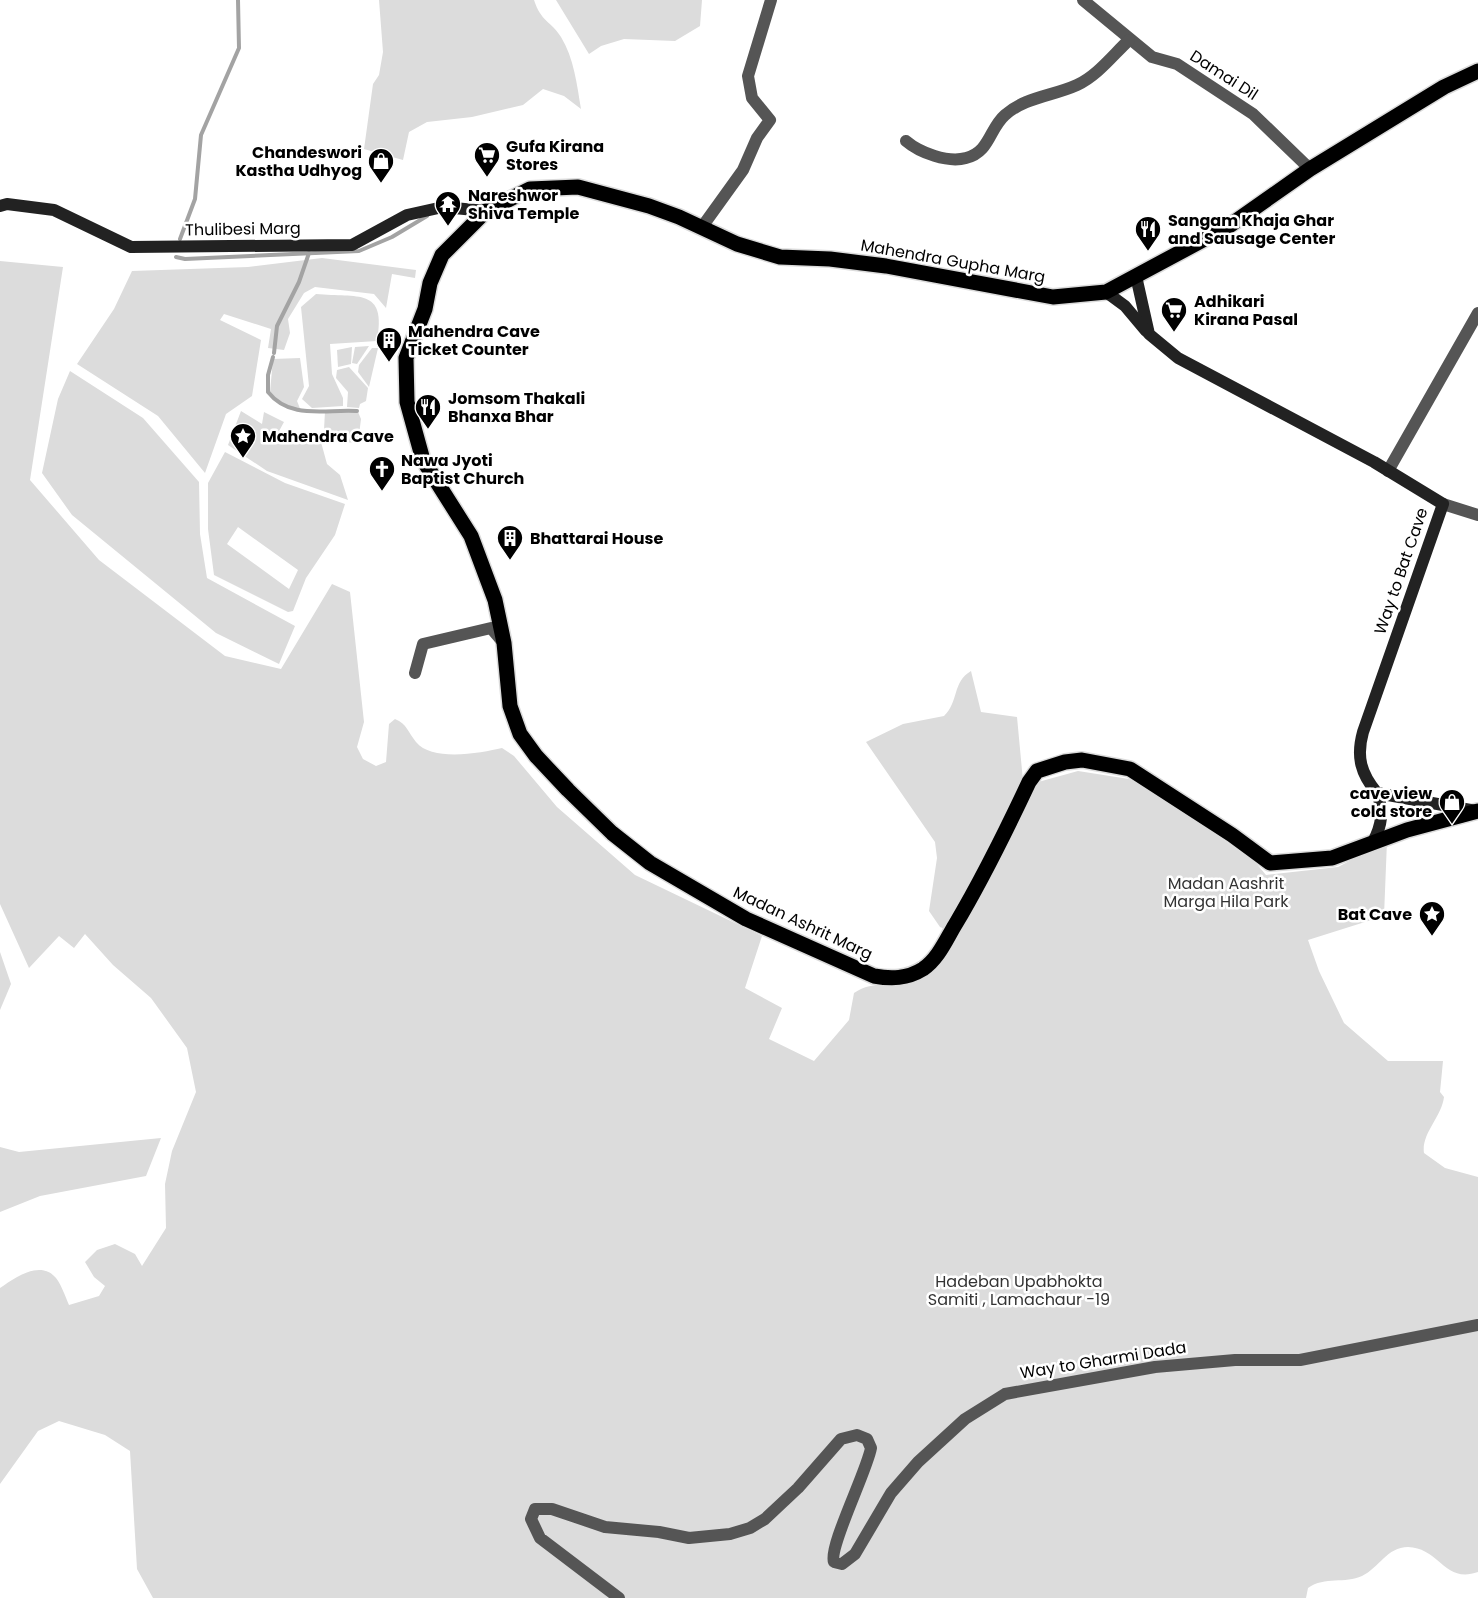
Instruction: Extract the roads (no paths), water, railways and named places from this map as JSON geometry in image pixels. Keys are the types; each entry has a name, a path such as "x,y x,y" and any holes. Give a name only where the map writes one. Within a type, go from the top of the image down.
{"main road":[{"name":"Mahendra Gupha Marg","path":"486,212 530,189 578,187 649,206 702,226 737,244 780,257 830,259 886,266 1053,297 1106,292 1229,226 1310,169 1444,87 1478,71"},
{"name":"Thulibesi Marg","path":"0,206 8,204 54,210 131,247 352,245 407,215 443,207 486,212"},
{"name":"Madan Ashrit Marg","path":"486,212 442,255 406,358 407,402 423,460 471,536 495,600 504,643 510,706 520,734 536,756 612,833 650,863 746,920 874,976 890,979 909,976 924,969 937,956 982,879 1029,782 1037,771 1047,766 1082,760 1130,769 1232,835 1270,863 1332,858 1407,830 1478,811"},
{"path":"1136,276 1149,334"},
{"name":"Way to Bat Cave","path":"1106,292 1125,306 1149,334 1178,358 1388,471 1443,504 1359,748 1361,767 1377,793"},
{"path":"1373,842 1380,828 1382,816 1377,793 1478,811"}],"street":[{"path":"702,226 743,170 758,138 770,120 752,98 748,76 771,0"},
{"name":"Damai Dil","path":"1083,0 1152,57 1177,64 1253,114 1310,169"},
{"path":"906,141 916,149 952,160 976,154 987,145 998,121 1006,113 1035,98 1080,83 1129,40"},
{"path":"1388,471 1478,313"},
{"path":"1443,504 1478,515"},
{"path":"416,673 423,644 491,628 504,643"},
{"name":"Way to Gharmi Dada","path":"619,1598 540,1538 531,1519 536,1509 552,1509 605,1527 659,1532 689,1538 730,1534 750,1528 765,1519 798,1488 841,1439 857,1435 867,1439 871,1448 846,1522 832,1550 834,1562 842,1564 855,1554 891,1493 918,1462 965,1419 1005,1394 1155,1367 1235,1360 1300,1360 1478,1325"}],"waterway":[{"path":"180,239 195,199 201,135 239,48 238,0"},
{"path":"176,257 185,259 359,251 392,237 427,216"},
{"path":"274,353 277,326 299,282 309,253"},
{"path":"273,357 268,375 268,392 277,401 297,410 357,411"}],"place":[{"name":"Gufa Kirana Stores","path":"487,178"},
{"name":"Chandeswori Kastha Udhyog","path":"381,184"},
{"name":"Nareshwor Shiva Temple","path":"448,227"},
{"name":"Sangam Khaja Ghar and Sausage Center","path":"1148,252"},
{"name":"Adhikari Kirana Pasal","path":"1174,333"},
{"name":"Mahendra Cave Ticket Counter","path":"389,363"},
{"name":"Jomsom Thakali Bhanxa Bhar","path":"428,430"},
{"name":"Mahendra Cave","path":"243,459"},
{"name":"Nawa Jyoti Baptist Church","path":"382,492"},
{"name":"Bhattarai House","path":"510,561"},
{"name":"cave view cold store","path":"1452,825"},
{"name":"Bat Cave","path":"1432,937"}],"park label":[{"name":"Madan Aashrit Marga Hila Park","path":"1226,892"},
{"name":"Hadeban Upabhokta Samiti , Lamachaur -19","path":"1019,1290"}]}
